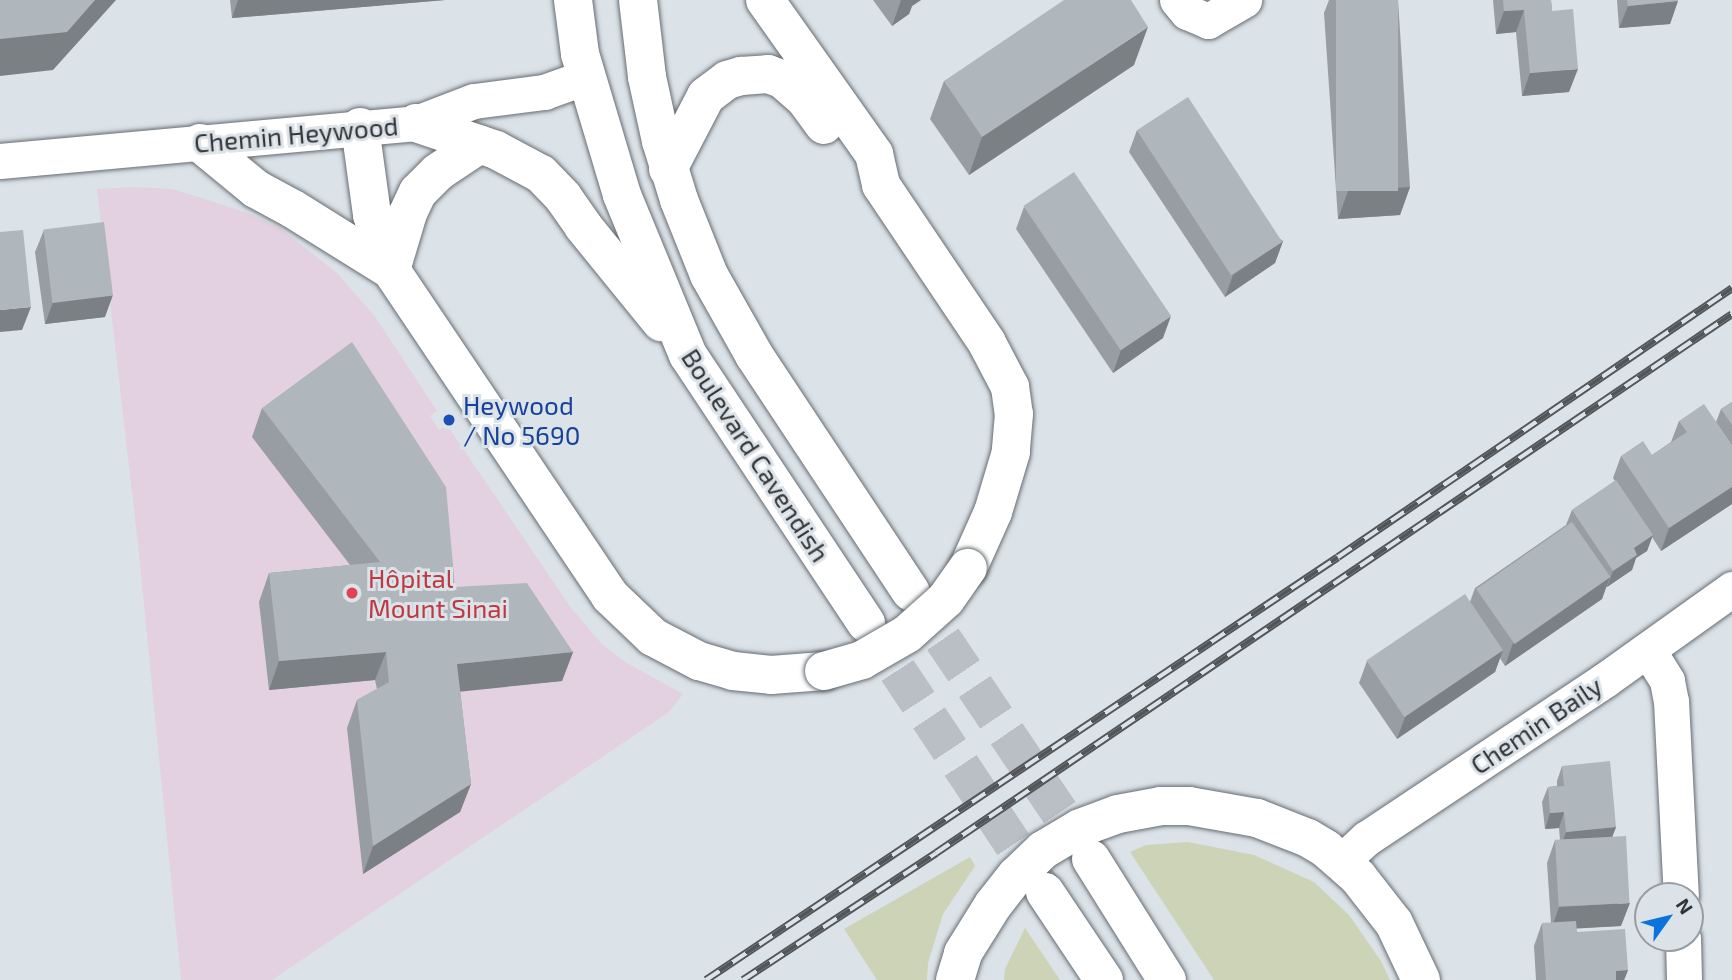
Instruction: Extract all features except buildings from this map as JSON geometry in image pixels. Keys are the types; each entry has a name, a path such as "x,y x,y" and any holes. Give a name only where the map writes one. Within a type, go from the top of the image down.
{"main road":[{"name":"Boulevard Cavendish","path":"573,0 586,77 628,213 688,355 866,623"},
{"name":"Boulevard Cavendish","path":"638,0 646,77 668,169 692,235 737,328 911,592"},
{"path":"360,127 372,215 391,270 584,561 610,596 636,624 666,646 724,669 771,675 824,671 862,660 907,634 946,599 968,568 986,532 1007,471 1014,432 1013,400 1005,376 987,343 881,185 874,154 765,0"},
{"path":"668,169 706,96 727,80 768,74 793,85 853,167 881,185"},
{"path":"416,123 514,158 552,184 688,355"},
{"path":"200,144 256,189 391,270"},
{"path":"391,270 408,213 418,192 438,172 480,144"},
{"path":"955,980 963,953 1016,876 1056,841 1106,817 1146,808 1189,806 1241,813 1308,838 1342,861 1394,923 1421,980"},
{"path":"1091,859 1142,935 1167,980"},
{"path":"1045,892 1104,980"},
{"path":"982,923 978,949 982,980"},
{"path":"1142,935 1183,980"}],"street":[{"path":"1177,0 1187,12 1208,20 1244,0"},
{"name":"Chemin Heywood","path":"0,161 416,123 474,102 544,92 586,77"},
{"name":"Chemin Baily","path":"1342,861 1367,838 1648,650 1732,589"},
{"path":"1648,650 1665,676 1671,701 1680,882"},
{"path":"1683,952 1684,980"}],"shaded area":[{"name":"Hôpital Mount Sinai","path":"97,189 173,189 245,212 280,228 337,273 376,318 437,411 430,416 439,430 447,425 571,608 602,644 625,662 683,694 669,712 272,980 181,980 138,544"}],"green space":[{"path":"1188,842 1254,855 1314,882 1349,915 1381,961 1390,980 1214,980 1130,852 1146,845"},
{"path":"970,857 975,866 943,914 928,963 927,980 877,980 844,929"},
{"path":"1025,928 1060,980 1004,980 1005,969"}],"tunnel":[{"path":"911,592 1091,859"},
{"path":"866,623 1045,892"}],"railway":[{"path":"706,980 1338,557 1732,288"},
{"path":"743,980 936,853 1732,314"}],"place":[{"name":"Heywood / No 5690","path":"449,420"},
{"name":"Hôpital Mount Sinai","path":"352,593"}]}
